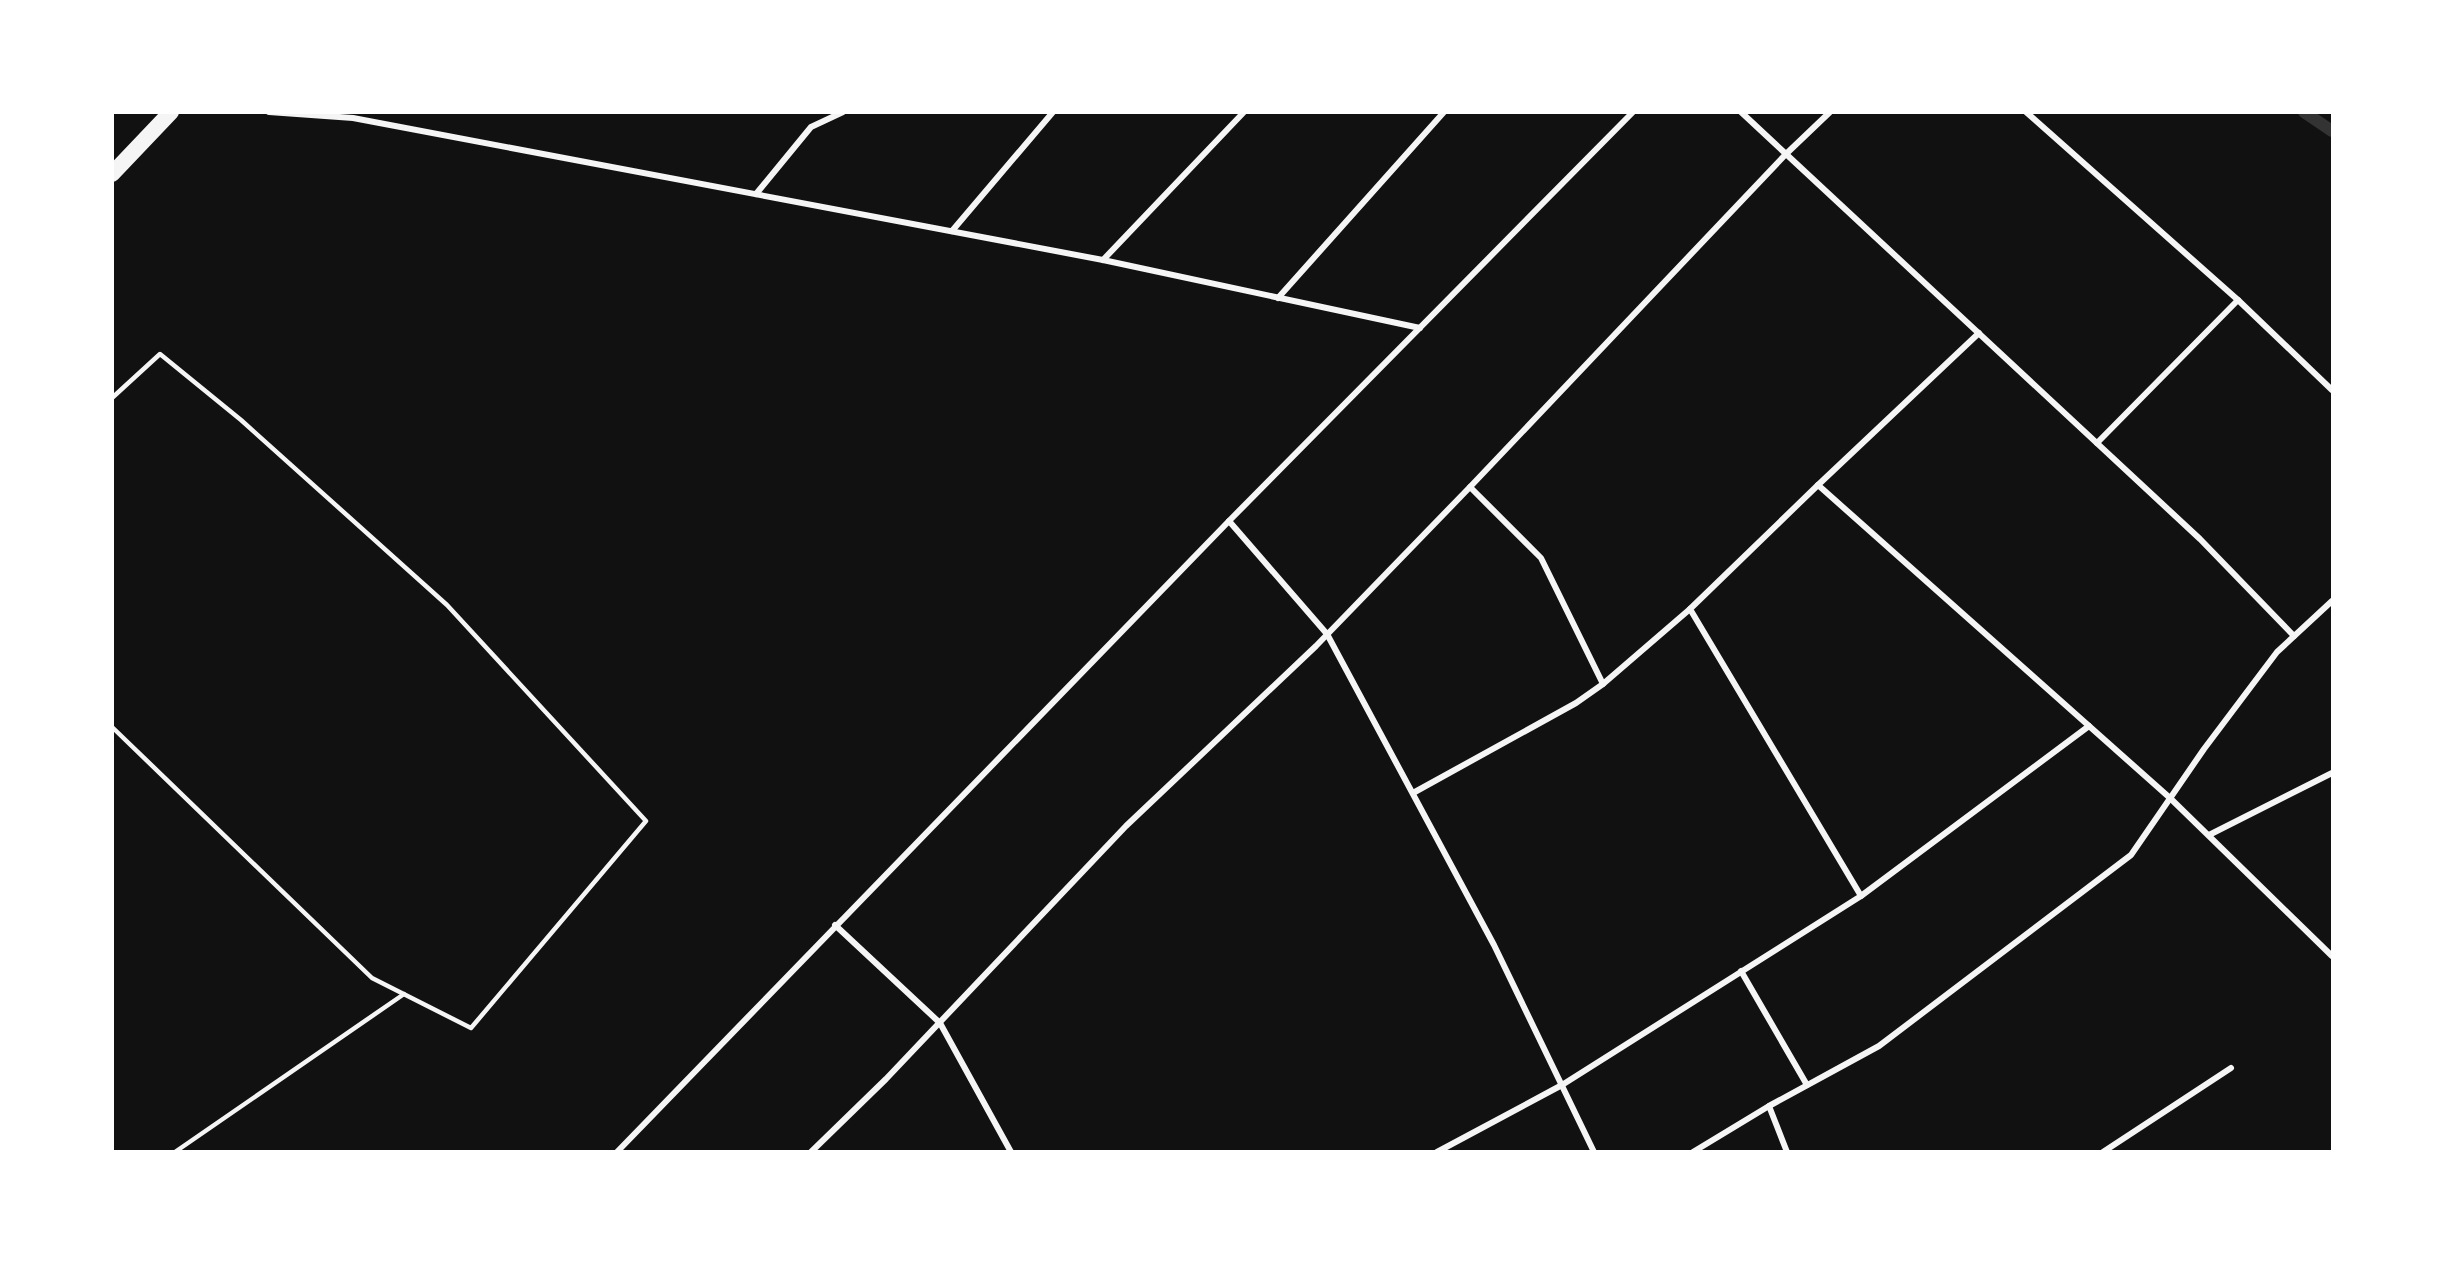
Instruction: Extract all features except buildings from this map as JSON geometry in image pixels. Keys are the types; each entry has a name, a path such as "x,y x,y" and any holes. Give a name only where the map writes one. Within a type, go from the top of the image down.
{"highway":[{"path":"112,174 171,112"}],"street":[{"path":"269,112 353,118 1103,260 1420,328"},
{"path":"756,194 811,127 843,112"},
{"path":"951,231 1053,112"},
{"path":"1103,260 1244,112"},
{"path":"1278,298 1444,112"},
{"path":"617,1152 1229,521 1633,112"},
{"path":"1741,112 2200,539 2294,636"},
{"path":"811,1152 886,1079 1126,826 1328,634 1786,154 1830,112"},
{"path":"2026,112 2238,300 2332,390"},
{"path":"2097,443 2238,300"},
{"path":"1413,793 1576,704 1603,684 1690,609 1979,333"},
{"path":"1818,485 2170,798 2332,956"},
{"path":"1470,487 1541,558 1603,684"},
{"path":"1229,521 1328,634 1494,945 1594,1152"},
{"path":"1693,1152 1769,1106 1879,1046 2131,855 2204,749 2270,661 2332,601"},
{"path":"1690,609 1861,896"},
{"path":"1437,1152 1562,1085 1861,896 2089,726"},
{"path":"2209,835 2332,773"},
{"path":"836,925 940,1023 1011,1152"},
{"path":"1741,971 1808,1085"},
{"path":"2103,1152 2231,1068"},
{"path":"1769,1106 1787,1152"}],"lane":[{"path":"112,398 160,354 241,420 447,605 646,821 471,1028 372,978 112,727"},
{"path":"175,1152 404,994"}],"waterway":[{"path":"2304,112 2332,131"}]}
